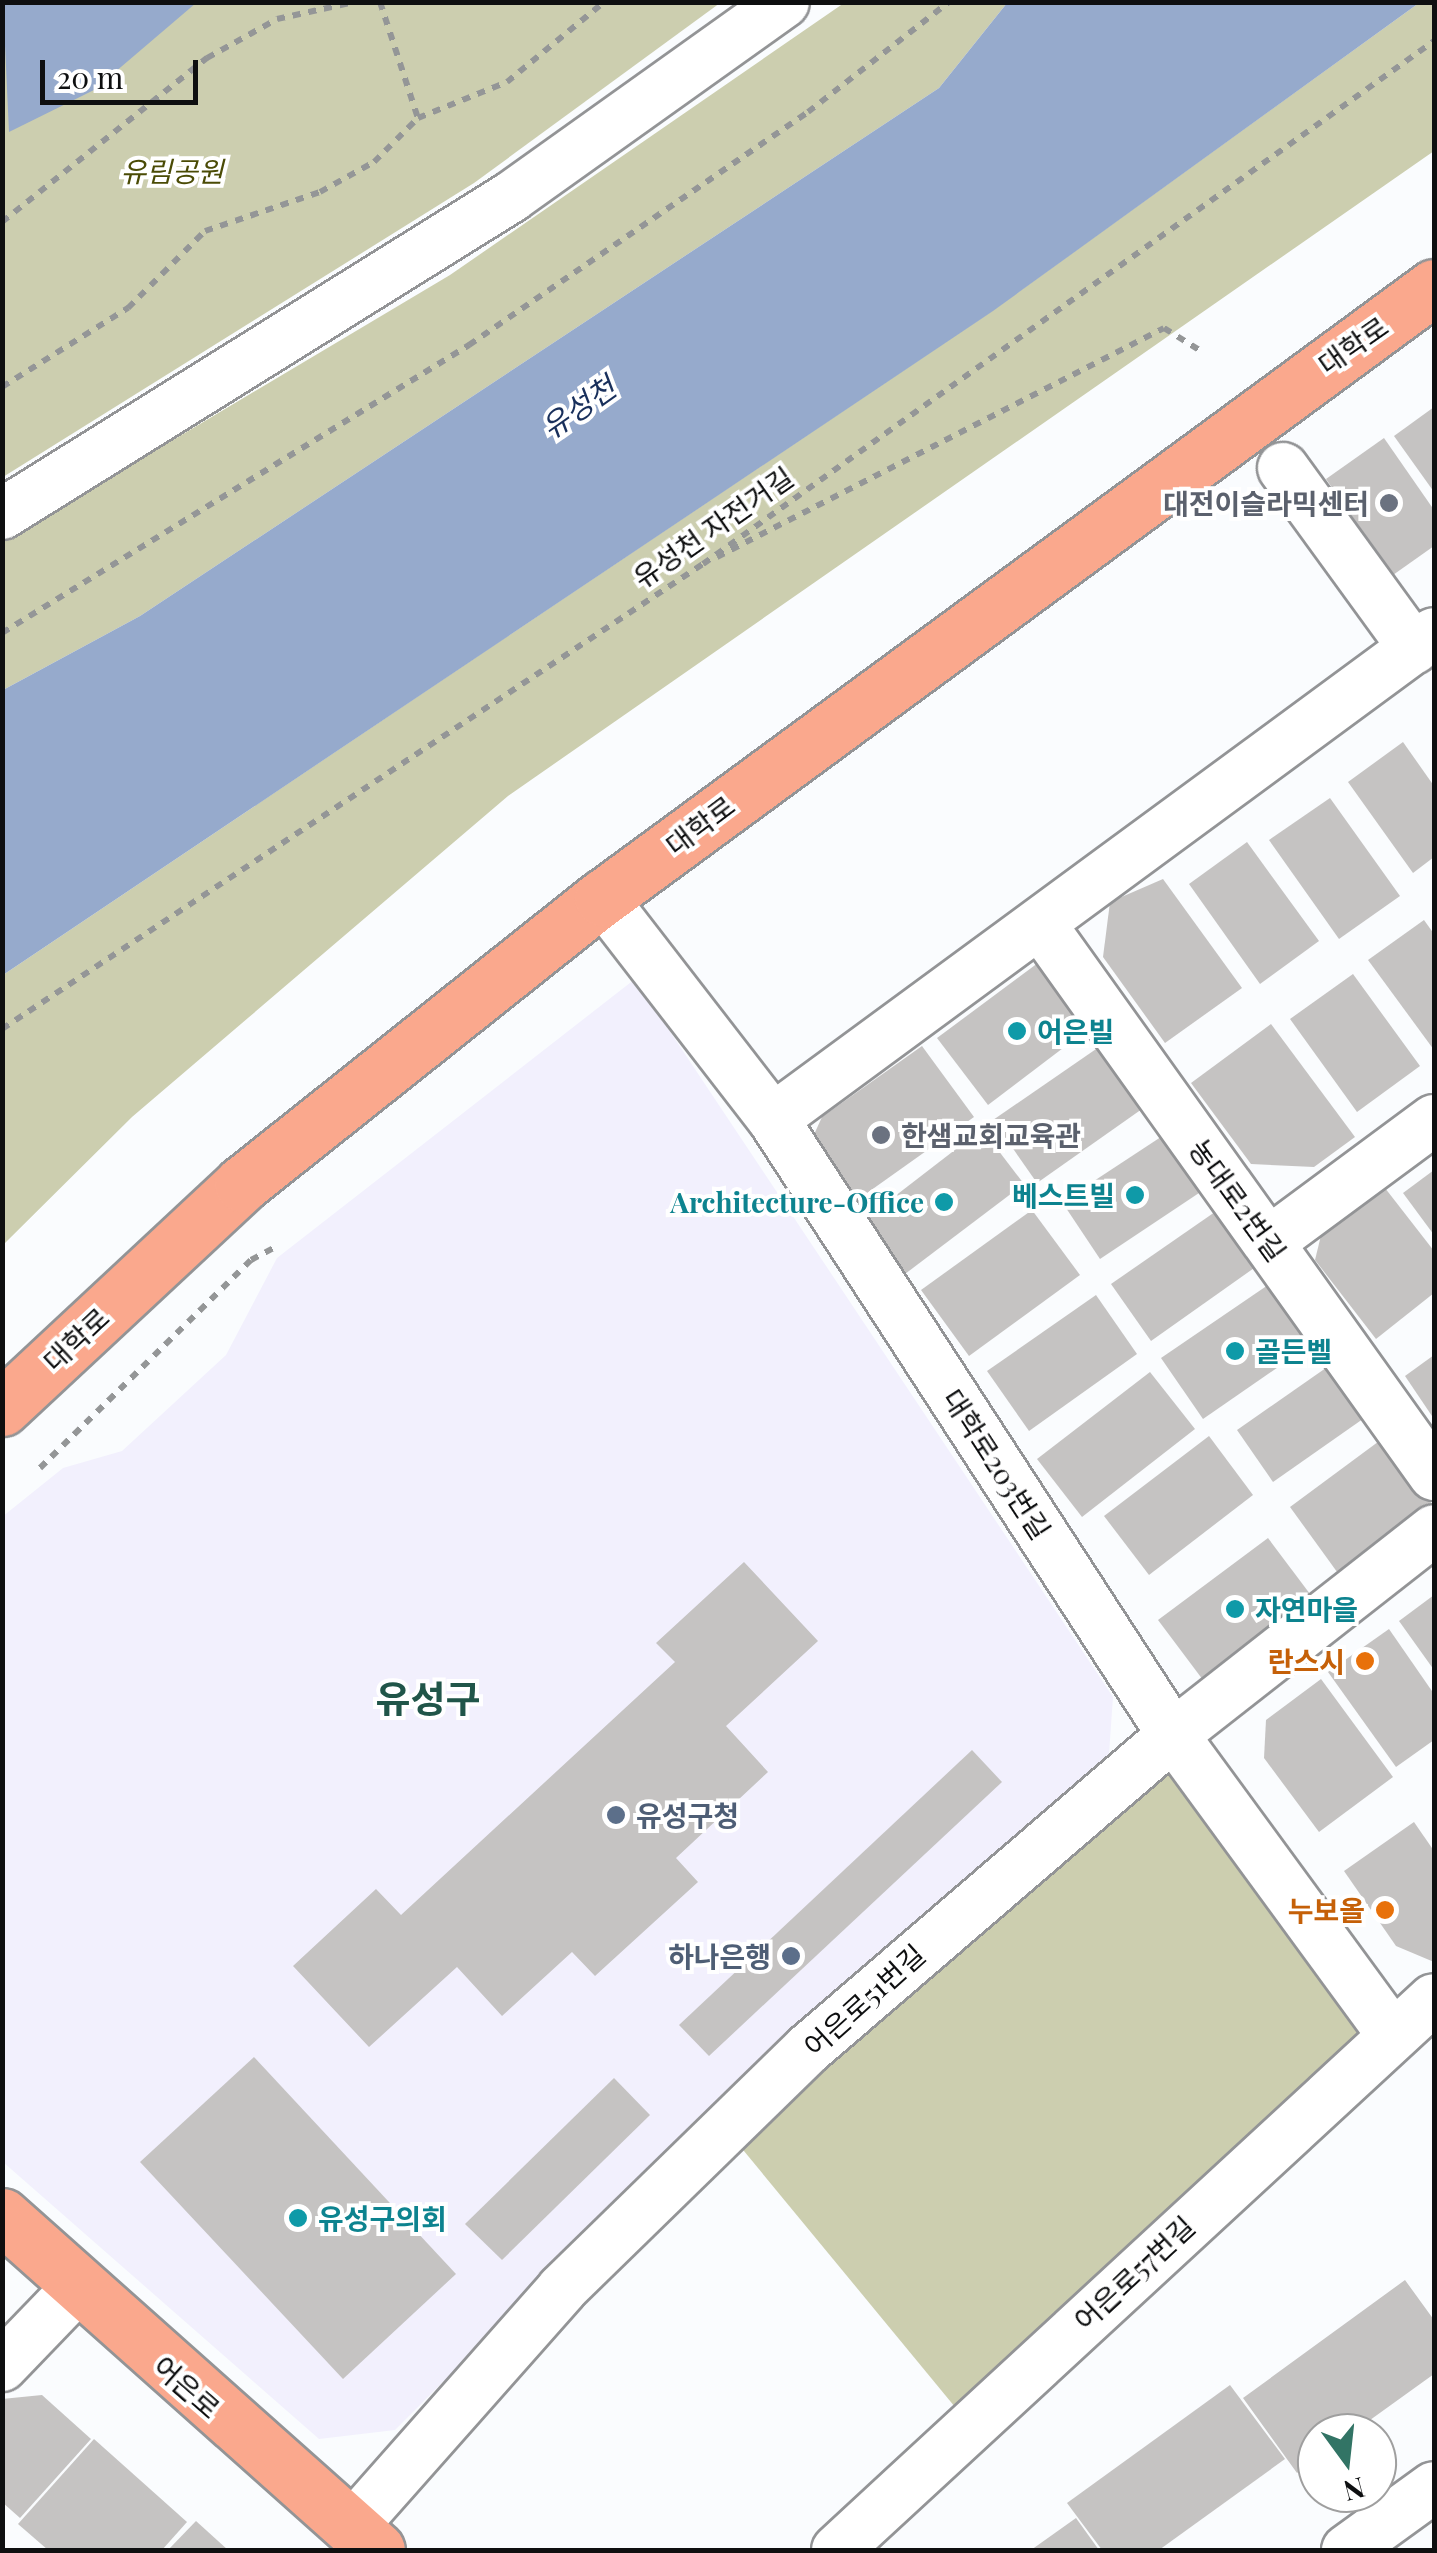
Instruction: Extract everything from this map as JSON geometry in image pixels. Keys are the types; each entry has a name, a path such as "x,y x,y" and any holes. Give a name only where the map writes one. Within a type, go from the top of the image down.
{"main road":[{"name":"대학로","path":"2,1408 242,1184 602,898 1434,286"},
{"name":"어은로","path":"2,2216 364,2540"}],"street":[{"path":"2,514 511,198 784,2"},
{"path":"773,1119 1424,641 1284,468"},
{"name":"대학로203번길","path":"602,898 773,1119 1173,1736 1390,2032"},
{"name":"농대로2번길","path":"1042,925 1434,1475"},
{"path":"1268,1242 1434,1120"},
{"name":"어은로51번길","path":"364,2540 562,2289 808,2049 1173,1736 1434,1530"},
{"name":"어은로57번길","path":"837,2550 1390,2032 1434,1999"},
{"path":"2,2366 80,2285"},
{"path":"1346,2550 1434,2488"}],"path":[{"path":"2,222 207,58 277,19 354,2"},
{"path":"380,2 418,118"},
{"path":"2,387 128,308 205,231 320,192 374,162 418,118 507,82 604,2"},
{"path":"2,633 469,345 808,112 949,2"},
{"name":"유성천 자전거길","path":"2,1028 702,564 1434,41"},
{"path":"702,564 1164,328 1204,353"},
{"path":"40,1468 251,1260 277,1246"}],"shaded area":[{"path":"635,979 1113,1697 1109,1754 750,2074 395,2430 319,2439 3,2162 2,1517 63,1468 122,1451 226,1355 277,1258"}],"green space":[{"name":"유림공원","path":"3,3 720,3 474,183 3,477"},
{"path":"844,3 1007,3 939,88 140,616 3,690 2,542 450,275"},
{"path":"1419,3 1434,3 1434,151 508,796 132,1117 3,1245 3,975 992,311"},
{"path":"1168,1768 1363,2032 955,2407 739,2145"}],"water":[{"path":"3,2 196,3 94,90 9,132"},
{"name":"유성천","path":"1007,3 1419,3 993,311 3,975 3,690 140,616 939,88"}],"building":[{"path":"1434,407 1434,492 1394,436"},
{"path":"1384,438 1434,510 1434,546 1393,575 1326,479"},
{"path":"1403,742 1434,786 1434,857 1413,873 1348,782"},
{"path":"1330,798 1400,896 1339,939 1269,840"},
{"path":"1247,842 1319,941 1260,984 1189,884"},
{"path":"1163,879 1242,988 1165,1043 1103,957 1110,902"},
{"path":"1424,920 1434,934 1434,1050 1368,960"},
{"name":"어은빌","path":"1046,957 1096,1023 988,1105 937,1038"},
{"path":"1353,974 1420,1066 1357,1112 1290,1019"},
{"path":"1271,1024 1355,1137 1314,1167 1251,1164 1191,1083"},
{"name":"한샘교회교육관","path":"922,1046 974,1117 846,1208 806,1152 822,1117"},
{"path":"1099,1047 1142,1109 1037,1183 993,1120"},
{"name":"Architecture-Office","path":"982,1129 1024,1184 905,1274 864,1220"},
{"name":"베스트빌","path":"1170,1131 1208,1187 1100,1259 1062,1202"},
{"path":"1434,1170 1434,1235 1403,1193"},
{"path":"1378,1179 1434,1251 1434,1293 1376,1339 1315,1260 1325,1219"},
{"path":"1225,1205 1264,1261 1151,1341 1111,1284"},
{"path":"1032,1210 1080,1275 969,1356 921,1290"},
{"name":"골든벨","path":"1268,1285 1310,1345 1203,1419 1161,1358"},
{"path":"1096,1295 1137,1354 1029,1431 987,1371"},
{"path":"1434,1355 1434,1419 1405,1376"},
{"path":"1333,1363 1370,1414 1273,1482 1237,1430"},
{"path":"1150,1372 1195,1429 1082,1517 1037,1459"},
{"path":"1209,1436 1253,1495 1149,1575 1104,1516"},
{"path":"1386,1436 1434,1507 1340,1576 1290,1507"},
{"name":"자연마을","path":"1268,1538 1313,1598 1203,1680 1158,1620"},
{"name":"유성구청","path":"744,1562 818,1641 726,1726 768,1772 676,1858 698,1882 595,1976 572,1952 502,2016 457,1967 369,2047 293,1966 376,1889 401,1915 675,1662 656,1643"},
{"path":"1434,1595 1434,1670 1399,1621"},
{"path":"1389,1629 1434,1694 1434,1740 1396,1767 1328,1672"},
{"path":"1321,1679 1393,1777 1319,1832 1264,1758 1266,1720"},
{"path":"972,1750 1002,1782 709,2056 679,2025"},
{"path":"1414,1822 1434,1851 1434,1962 1396,1946 1344,1871"},
{"name":"유성구의회","path":"254,2057 456,2274 343,2379 140,2162"},
{"path":"614,2078 650,2115 502,2260 465,2224"},
{"path":"1405,2280 1434,2320 1434,2374 1380,2413 1297,2413 1297,2473 1243,2398"},
{"path":"1230,2385 1285,2459 1159,2550 1102,2550 1067,2503"},
{"path":"42,2395 91,2439 20,2518 2,2502 2,2399"},
{"path":"94,2439 187,2522 162,2550 48,2550 18,2524"},
{"path":"1076,2518 1099,2550 1031,2550"},
{"path":"196,2521 228,2550 168,2550"}],"place":[{"name":"대전이슬라믹센터","path":"1389,503"},
{"name":"어은빌","path":"1017,1031"},
{"name":"한샘교회교육관","path":"881,1135"},
{"name":"베스트빌","path":"1135,1195"},
{"name":"Architecture-Office","path":"944,1202"},
{"name":"골든벨","path":"1235,1351"},
{"name":"자연마을","path":"1235,1609"},
{"name":"란스시","path":"1365,1661"},
{"name":"유성구청","path":"616,1815"},
{"name":"누보올","path":"1385,1910"},
{"name":"하나은행","path":"791,1956"},
{"name":"유성구의회","path":"298,2218"}],"district":[{"name":"유성구","path":"428,1698"}]}
